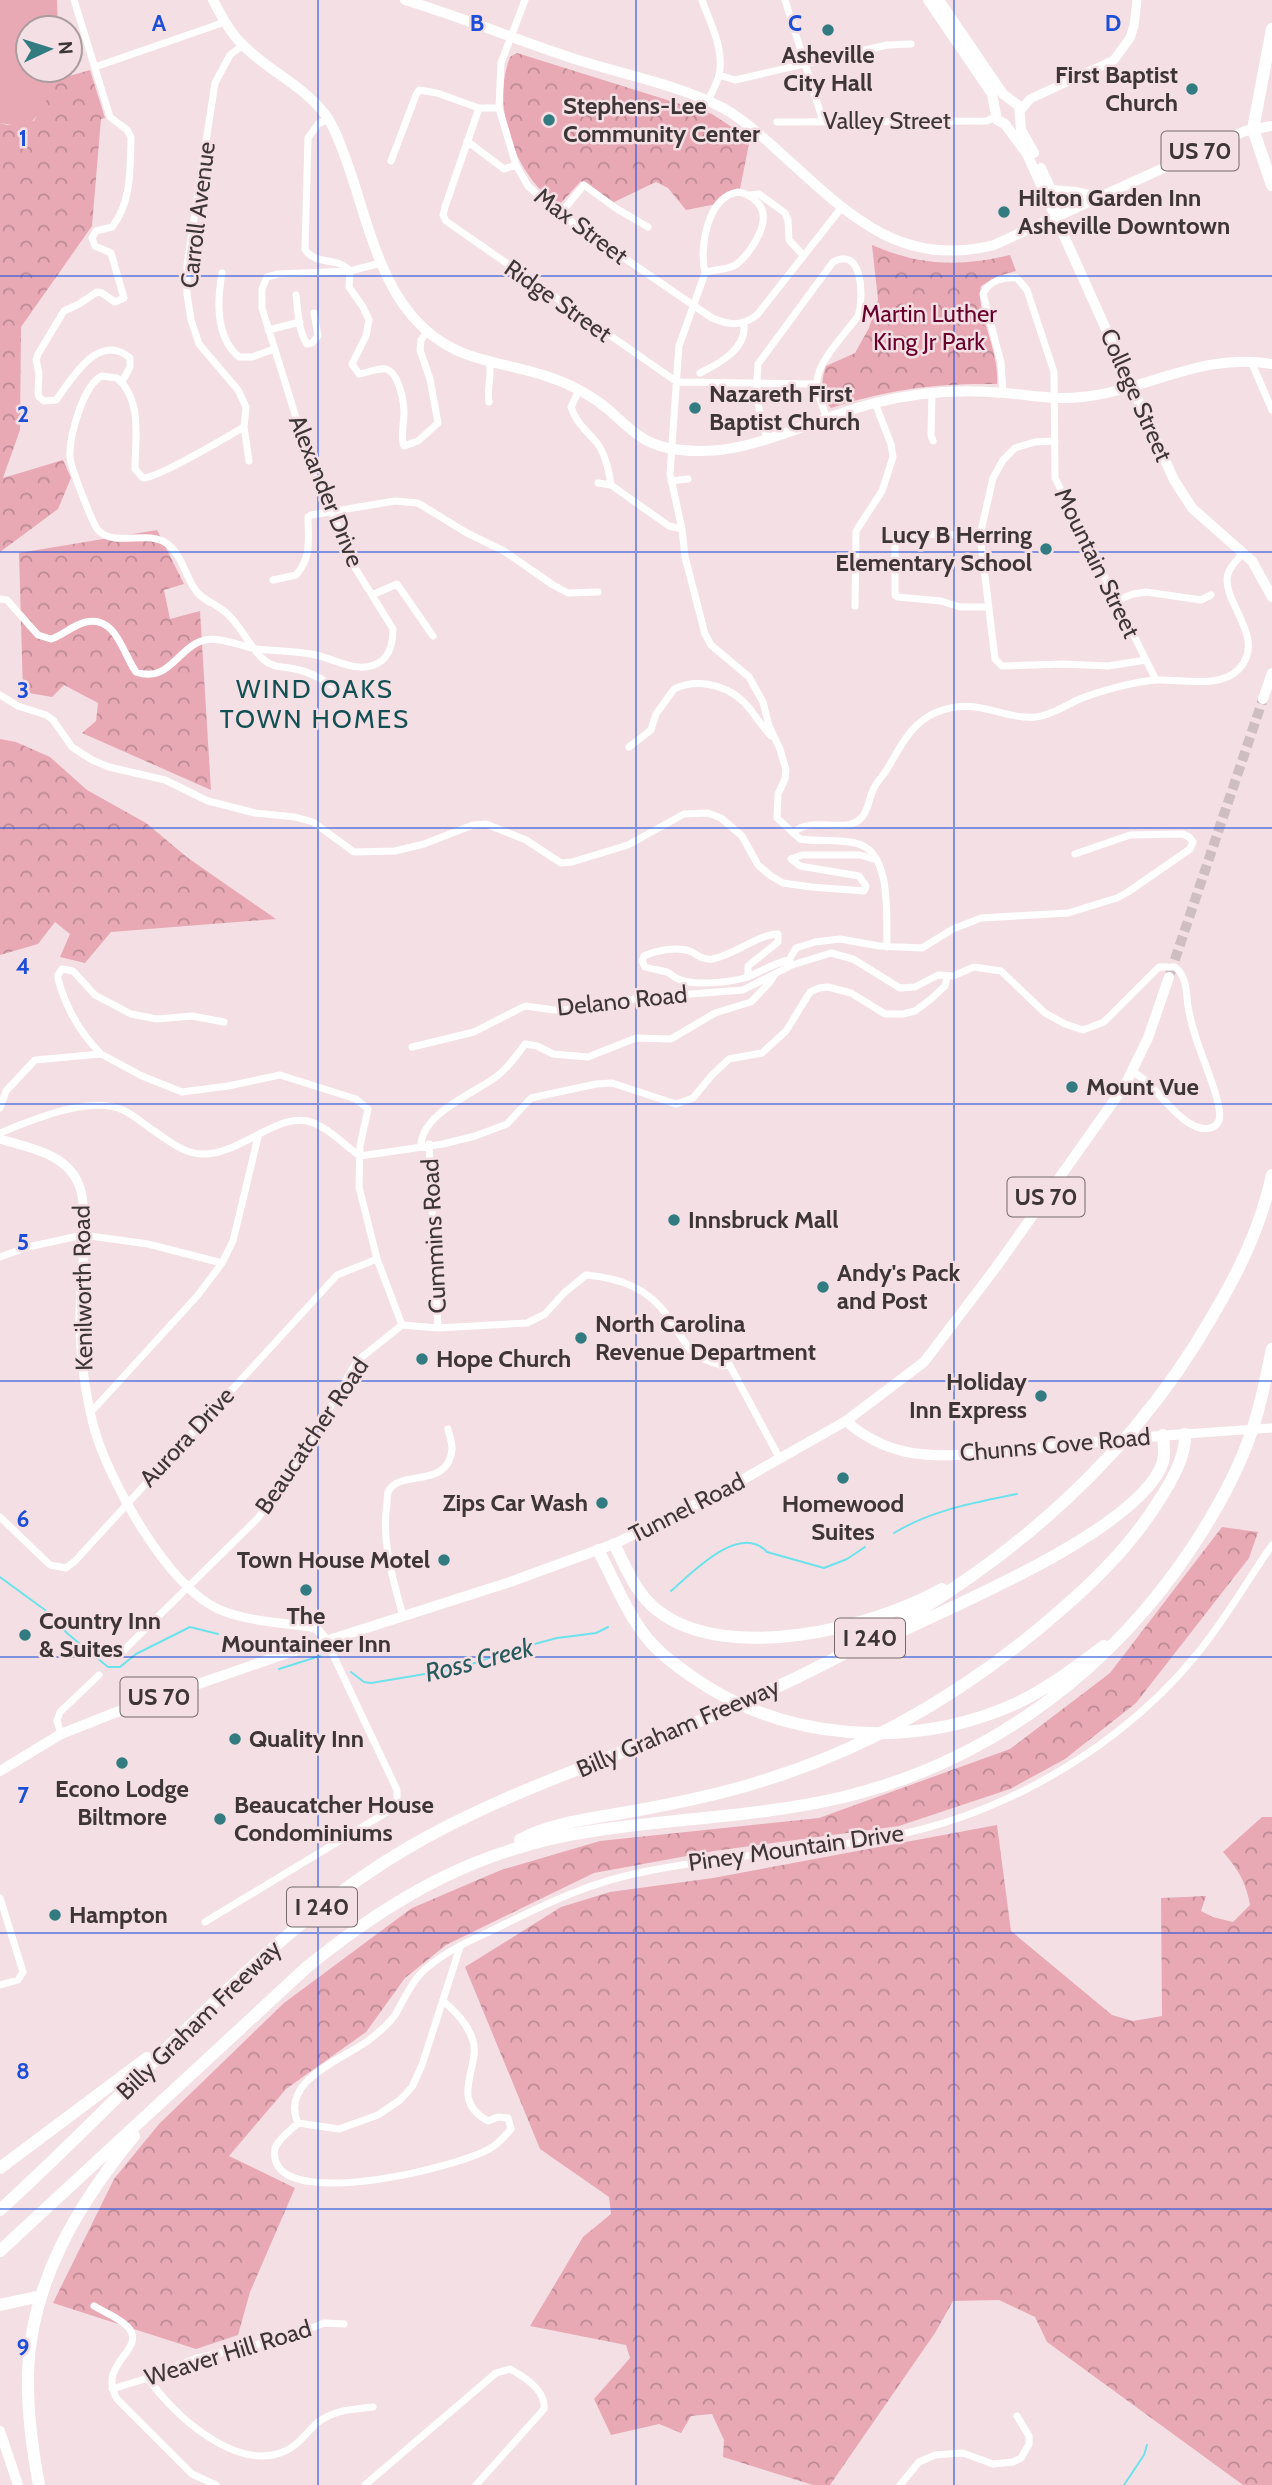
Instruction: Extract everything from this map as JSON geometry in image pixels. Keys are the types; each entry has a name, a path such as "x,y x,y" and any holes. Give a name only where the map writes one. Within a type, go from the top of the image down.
{"highway":[{"name":"US 70","path":"1253,128 1272,29"},
{"path":"1253,128 1272,185"},
{"name":"Billy Graham Freeway","path":"0,2210 168,2046 303,1922 363,1876 405,1849 520,1794 719,1714 823,1664 937,1602 1032,1531 1094,1474 1167,1389 1194,1350 1252,1240 1272,1175"},
{"name":"Billy Graham Freeway","path":"0,2251 276,1994 345,1936 419,1888 455,1870 534,1842 597,1830 804,1805 887,1785 931,1769 973,1749 1042,1707 1096,1663 1148,1606 1170,1581 1210,1520 1252,1433 1272,1349"},
{"path":"503,1852 524,1838 548,1829 732,1790 803,1767 847,1749 951,1694 1018,1646 1079,1595 1130,1542 1163,1494 1183,1452 1185,1434"},
{"path":"823,1664 839,1661 1021,1574 1074,1545 1124,1508 1150,1483 1163,1462 1163,1435"},
{"path":"614,1544 632,1578 656,1609 687,1627 723,1635 779,1636 834,1629 900,1609 974,1574"},
{"path":"598,1550 625,1604 649,1640 704,1685 724,1697 773,1717 812,1727 863,1734 938,1728 981,1717 1016,1703 1059,1679 1107,1644 1138,1612 1148,1606"},
{"path":"0,2168 158,2049 168,2046"},
{"path":"39,2485 29,2425 28,2371 30,2341 41,2296 59,2248 80,2209 154,2107"},
{"path":"0,2305 41,2296"}],"main road":[{"path":"213,0 225,22 243,45 307,94 328,119 340,142 382,263 400,300 427,332 462,354 545,376 579,390 609,410 645,441 671,449 723,450 767,440 876,403 932,393 1003,393 1055,399 1083,397 1214,363 1251,360 1272,364"},
{"path":"405,0 723,108 755,131 842,207 878,232 904,243 938,250 969,250 994,245 1055,218"},
{"path":"928,0 965,47 1003,94 1011,99 1019,114 1011,124 1005,124 996,111 992,94 965,47 939,0"},
{"path":"996,111 1000,101 1011,99"},
{"name":"College Street","path":"1019,114 1021,130 1055,198 1055,218"},
{"name":"College Street","path":"1005,124 1027,154 1164,460 1182,494 1200,516 1243,553 1258,570 1272,597"},
{"name":"US 70","path":"1055,218 1253,128 1272,126"},
{"path":"1052,190 1099,197"},
{"path":"1263,699 1272,673"},
{"name":"Tunnel Road","path":"0,1771 61,1734 114,1713 325,1640 510,1582 614,1544 718,1494 846,1421 924,1362 1004,1257 1132,1071 1158,1011 1169,977"},
{"name":"Chunns Cove Road","path":"846,1421 879,1444 924,1454 984,1453 1185,1434"},
{"path":"0,2431 18,2485"}],"street":[{"path":"74,0 110,117 126,129 131,137 127,200 112,227 96,231 92,238 95,246 111,253 124,298 115,302 97,292 79,304 66,308 36,360 39,397 44,401 56,400 78,368 99,353 116,351 130,358 130,367 122,383"},
{"name":"Max Street","path":"525,0 501,63 499,108 516,165 528,186 560,214 712,318 729,324 744,323"},
{"path":"702,0 719,47 720,59 719,75 708,101"},
{"path":"785,0 824,121"},
{"path":"1011,99 1030,99 1114,60 1125,46 1134,26 1137,0"},
{"path":"95,66 225,22"},
{"path":"719,75 735,80 887,45 911,44"},
{"name":"Carroll Avenue","path":"243,45 230,55 215,83 190,243 187,294 191,320 199,344 238,390 246,407 244,427 249,461"},
{"path":"391,160 419,90 437,93 479,108 499,108"},
{"path":"1019,114 1030,99"},
{"path":"479,108 467,141 503,169 516,165"},
{"name":"Valley Street","path":"777,122 987,121 996,111"},
{"path":"328,119 318,124 308,138 305,249 313,258 343,264 350,271 349,288 369,320 366,336 352,364 359,374 382,369 394,375 404,405 401,440 404,446 418,441 438,423 430,379 419,350 421,340 427,332"},
{"name":"Ridge Street","path":"467,141 443,215 446,221 677,382"},
{"path":"560,214 584,186 648,227"},
{"path":"802,254 789,240 785,213 759,194 738,192 728,195 709,220 703,243 705,273 680,346 671,449 671,481 685,557 705,634 711,645 753,682 786,770 778,794 777,818 800,839 855,842 872,851 886,892 887,947"},
{"path":"705,273 737,264 758,235 764,222 764,214 760,204 750,195"},
{"path":"700,373 727,359 744,335 744,323 757,315 802,254 842,207"},
{"path":"767,440 755,384 758,364 827,269 840,258 848,258 855,262 858,272 860,309 858,316 827,357 818,376 817,384 827,418"},
{"name":"Alexander Drive","path":"0,599 7,600 38,635 51,639 85,622 98,621 107,625 115,633 136,672 145,675 156,674 169,668 186,648 198,641 212,638 255,649 313,654 362,667 374,665 387,657 393,641 393,629 352,563 298,424 262,308 262,289 267,277 278,274 350,271 382,263"},
{"path":"222,273 220,311 223,335 228,348 239,357 274,349"},
{"name":"Mountain Street","path":"1003,393 1001,363 983,297 986,287 996,281 1017,278 1027,290 1054,372 1055,478 1082,527 1115,601 1156,680"},
{"path":"296,295 299,322 307,344 312,343 318,336 314,313"},
{"path":"268,330 299,322"},
{"path":"1251,360 1272,410"},
{"path":"489,363 489,402"},
{"path":"244,427 165,470 143,478 135,469 136,428 130,394 122,383 108,375 93,382 79,411 71,446 72,468 92,521 99,532 104,535 158,539 166,543 177,555 195,591 231,617 269,664 303,671 338,690 345,697"},
{"path":"677,382 817,384"},
{"path":"579,390 571,407 573,415 599,445 611,485"},
{"path":"932,393 933,441"},
{"path":"855,606 856,531 882,491 893,457 876,403"},
{"path":"1055,441 1024,444 1015,448 1003,460 993,478 980,535 995,659 1002,666 1108,666 1146,660"},
{"path":"671,481 688,480"},
{"path":"598,484 611,485 669,526 682,530"},
{"path":"272,580 296,575 305,562 309,544 308,517 395,501 418,503 467,533 505,551 568,593 598,592"},
{"path":"980,535 899,537 895,545 895,595 940,601 960,607 987,607"},
{"path":"793,833 803,825 850,825 861,819 874,786 899,747 923,720 936,713 956,706 976,706 1029,717 1041,716 1102,690 1156,680 1221,680 1230,676 1244,663 1247,636 1227,579 1230,569 1243,553"},
{"path":"372,595 397,584 433,636"},
{"path":"1115,601 1146,592 1201,600 1211,595"},
{"path":"629,747 651,730 656,714 674,689 699,683 733,694 750,709 759,724 776,741"},
{"path":"0,695 17,705 46,715 53,720 72,747 92,760 109,767 165,780 208,801 255,813 295,817 313,822 354,852 395,851 424,844 473,825 486,824 526,840 561,863 572,862 628,845 674,819 695,812 708,813 724,820 742,836 758,864 783,883 864,891 866,886 859,876 800,866 791,859 803,855 860,855 877,860"},
{"path":"791,963 796,948 827,940 922,948 953,929 981,918 1068,914 1117,898 1190,849 1192,842 1183,834 1141,833 1117,838 1075,854"},
{"path":"748,976 748,967 778,942 778,934 769,935 731,954 709,959 677,950 651,953 644,956 642,961 645,967 667,972 682,981 725,981 748,976 773,964 838,953 853,959 900,988 915,987 939,975 944,974 947,977 974,967 1001,971 1045,1013 1083,1030 1104,1022 1159,967 1175,967 1181,971 1185,981 1192,1030 1219,1104 1220,1120 1216,1126 1210,1128 1192,1125 1132,1071"},
{"name":"Delano Road","path":"412,1047 474,1032 525,1006 554,1010 586,1009 638,998 743,990 791,963"},
{"path":"224,1022 192,1016 157,1019 131,1014 95,995 73,971 62,969 58,975 67,1004 83,1035 101,1054 142,1076 182,1091 228,1086 280,1075 356,1099 368,1109 360,1156 359,1188 377,1259 402,1325 438,1328 527,1323 545,1314 564,1293 586,1275 614,1278 629,1283 656,1302 695,1355 723,1366 729,1364 780,1460"},
{"path":"425,1145 423,1132 429,1123 468,1093 496,1077 525,1044 537,1046 553,1054 588,1057 636,1038 671,1039 715,1013 751,1002 775,973"},
{"path":"0,1133 47,1115 100,1105 122,1110 182,1149 202,1155 225,1150 258,1137 287,1121 307,1121 323,1129 360,1156 475,1136 507,1124 531,1098 596,1084 612,1083 676,1104 692,1098 729,1059 762,1053 786,1031 810,992 819,988 839,989 885,1014 903,1014 915,1011 931,999 945,986 947,977"},
{"path":"0,1108 6,1091 35,1060 101,1054"},
{"path":"92,1411 198,1295 222,1263 236,1231 258,1137"},
{"name":"Kenilworth Road","path":"0,1139 54,1156 66,1165 79,1184 83,1235 81,1356 92,1411 100,1446 127,1503 154,1546 189,1588 211,1605 226,1612 315,1628 325,1640"},
{"name":"Cummins Road","path":"425,1145 438,1328"},
{"path":"0,1257 28,1247 83,1235 148,1244 222,1263"},
{"name":"Aurora Drive","path":"0,1517 50,1565 66,1568 337,1275 377,1259"},
{"name":"Beaucatcher Road","path":"122,1652 258,1518 303,1454 357,1361 402,1325"},
{"name":"Chunns Cove Road","path":"1185,1434 1272,1428"},
{"path":"403,1616 387,1553 384,1520 388,1492 398,1483 438,1474 452,1450 448,1429"},
{"name":"Piney Mountain Drive","path":"298,2123 295,2116 296,2105 305,2082 317,2070 341,2058 383,2029 428,1966 562,1895 640,1872 715,1859 874,1840 925,1828 971,1813 1027,1789 1076,1761 1154,1701 1199,1652 1272,1545"},
{"path":"205,1922 381,1816 392,1809 397,1801 397,1790 325,1640"},
{"path":"61,1734 57,1721 60,1712 99,1675"},
{"path":"0,1898 23,1969 18,1980 0,1985"},
{"path":"443,2001 461,2017 473,2041 474,2054 467,2086 477,2115 488,2120 508,2118 511,2129 504,2138 490,2149 440,2167 371,2182 318,2182 286,2174 277,2165 273,2155 275,2148 298,2123 339,2129 391,2108 412,2087 422,2065 460,1947"},
{"path":"94,2306 128,2327 131,2334 131,2344 113,2373 112,2389 122,2405 197,2477 216,2485"},
{"name":"Weaver Hill Road","path":"112,2389 197,2358 286,2338 324,2323 344,2324"},
{"path":"365,2485 500,2370 510,2370 540,2391 544,2409 476,2485"},
{"path":"148,2378 202,2434 247,2454 278,2454 289,2449 328,2415 373,2407"},
{"path":"900,2485 913,2468 935,2455 963,2453 993,2464 1013,2462 1021,2458 1029,2444 1029,2436 1017,2416"}],"green space":[{"path":"0,0 57,0 58,14 14,14 14,84 53,84 37,116 26,127 0,123"},
{"path":"517,53 712,114 750,139 740,189 717,204 686,210 668,188 656,182 612,203 581,181 557,204 529,175 510,138 503,97 510,57"},
{"path":"90,70 105,118 101,119 92,226 21,327 20,430 3,478 63,460 71,478 58,509 0,552 0,123 7,125 34,121 53,84 84,84 84,72"},
{"path":"634,134 643,154 633,159 624,139"},
{"name":"Martin Luther King Jr Park","path":"872,245 924,261 957,263 1010,255 1016,271 998,276 981,286 981,307 995,358 997,384 913,388 831,408 827,404 822,388 826,366 855,353 869,328 878,300"},
{"path":"157,530 184,584 164,590 170,619 200,611 211,790 82,733 96,721 98,703 64,685 52,697 23,692 19,553"},
{"path":"0,739 16,742 50,757 87,790 146,823 188,858 276,919 111,932 85,963 60,957 70,934 55,922 38,944 0,955"},
{"path":"1222,1527 1258,1532 1249,1558 1136,1703 1065,1759 1010,1789 899,1826 714,1851 594,1873 446,1945 405,1978 366,2032 286,2089 229,2156 295,2188 250,2292 238,2335 196,2349 53,2303 114,2179 159,2124 284,2003 412,1908 501,1870 600,1841 819,1818 1010,1749 1110,1673"},
{"path":"1262,1817 1272,1817 1272,2485 1243,2485 1047,2342 1035,2317 999,2300 953,2301 935,2333 830,2485 813,2485 723,2457 724,2440 712,2414 691,2416 681,2433 659,2424 611,2435 594,2399 630,2358 626,2345 530,2326 583,2237 611,2214 609,2197 540,2149 465,1967 561,1907 610,1892 713,1878 997,1825 1011,1931 1112,2015 1133,2021 1162,2016 1161,1898 1206,1896 1201,1911 1233,1922 1250,1905 1241,1876 1223,1852"}],"waterway":[{"name":"Ross Creek","path":"894,1533 938,1513 1017,1494"},
{"name":"Ross Creek","path":"671,1591 703,1563 730,1546 756,1544 767,1552 824,1568 847,1559 865,1547"},
{"name":"Ross Creek","path":"0,1577 45,1610 68,1634 108,1667 120,1667 136,1654 190,1627 218,1634"},
{"name":"Ross Creek","path":"351,1672 364,1682 371,1683 461,1668 508,1651 557,1638 596,1633 608,1627"},
{"name":"Ross Creek","path":"279,1669 320,1656"},
{"path":"1124,2485 1144,2455 1147,2445"}],"tunnel":[{"path":"1170,974 1263,699"}],"place":[{"name":"Asheville City Hall","path":"828,30"},
{"name":"First Baptist Church","path":"1192,89"},
{"name":"Stephens-Lee Community Center","path":"549,120"},
{"name":"Hilton Garden Inn Asheville Downtown","path":"1004,212"},
{"name":"Nazareth First Baptist Church","path":"695,408"},
{"name":"Lucy B Herring Elementary School","path":"1046,549"},
{"name":"Mount Vue","path":"1072,1087"},
{"name":"Innsbruck Mall","path":"674,1220"},
{"name":"Andy's Pack and Post","path":"823,1287"},
{"name":"North Carolina Revenue Department","path":"581,1338"},
{"name":"Hope Church","path":"422,1359"},
{"name":"Holiday Inn Express","path":"1041,1396"},
{"name":"Homewood Suites","path":"843,1478"},
{"name":"Zips Car Wash","path":"602,1503"},
{"name":"Town House Motel","path":"444,1560"},
{"name":"The Mountaineer Inn","path":"306,1590"},
{"name":"Country Inn & Suites","path":"25,1635"},
{"name":"Quality Inn","path":"235,1739"},
{"name":"Econo Lodge Biltmore","path":"122,1763"},
{"name":"Beaucatcher House Condominiums","path":"220,1819"},
{"name":"Hampton","path":"55,1915"}],"district":[{"name":"WIND OAKS TOWN HOMES","path":"315,704"}]}
